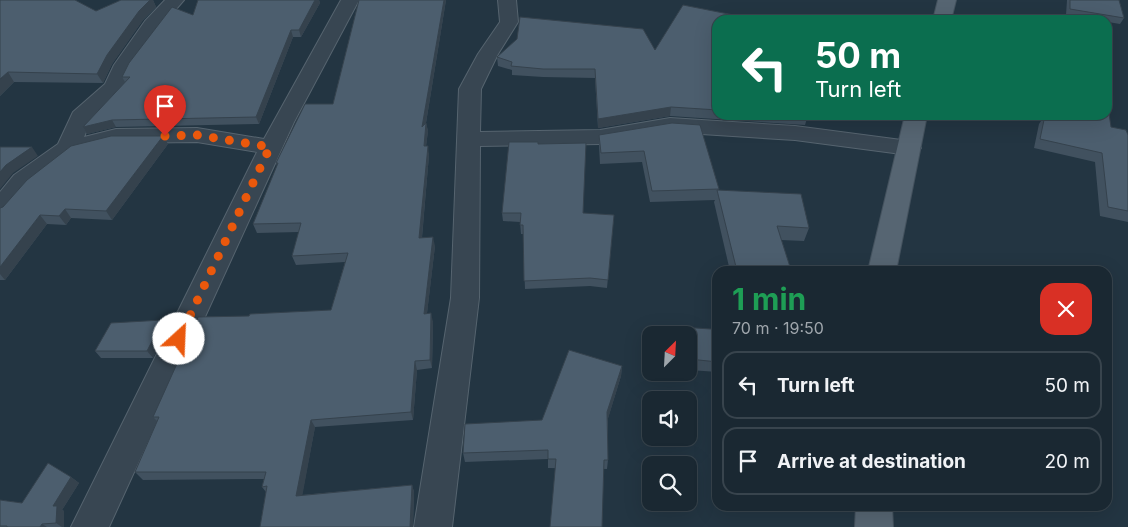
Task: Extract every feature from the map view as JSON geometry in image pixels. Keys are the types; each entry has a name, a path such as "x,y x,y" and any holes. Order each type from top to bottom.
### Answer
{"main road":[{"path":"943,15 947,0"},
{"path":"883,266 915,120"},
{"path":"874,511 874,527"}],"street":[{"path":"68,148 81,117 114,87 121,69 152,25 175,0"},
{"path":"90,527 270,147 350,0"},
{"path":"433,527 465,298 470,89 488,54 509,22 506,0"},
{"path":"470,139 600,136 670,125 795,133 909,148"},
{"path":"0,208 11,179 68,148 116,136 197,135 270,147"}],"building":[{"path":"0,0 75,0 96,11 121,0 150,0 139,11 107,55 97,74 8,72 0,79"},
{"path":"198,0 315,0 299,30 291,30 256,117 112,120 83,127 130,77 122,77 129,63 172,7 193,15"},
{"path":"359,0 444,0 422,127 426,123 424,146 428,146 419,238 433,237 424,314 431,313 430,360 415,361 411,412 311,420 296,496 412,485 410,527 260,527 267,486 262,487 266,472 135,472 159,417 153,417 198,317 249,316 250,314 331,310 348,253 292,256 301,223 253,224 278,163 276,163 305,104 333,104"},
{"path":"1070,0 1119,0 1124,18 1112,15 1070,9"},
{"path":"683,5 734,15 712,15 712,110 671,107 598,119 595,69 543,69 511,66 512,62 497,57 517,39 520,17 643,29 655,50"},
{"path":"1044,120 1110,120 1111,127 1126,130 1128,135 1128,211 1108,207 1102,153 1040,139"},
{"path":"672,123 700,125 719,189 652,191 644,151 601,153 599,135"},
{"path":"111,136 163,136 106,211 65,209 59,216 40,215 0,267 0,208 27,180 71,146"},
{"path":"509,142 538,142 538,144 586,143 583,213 614,215 608,280 590,278 524,281 523,225 520,225 521,213 502,213"},
{"path":"0,147 32,147 6,165 0,172"},
{"path":"717,190 801,194 809,228 777,226 790,266 736,266"},
{"path":"163,320 147,351 95,351 111,323"},
{"path":"698,328 712,329 712,361 698,360"},
{"path":"569,350 622,366 607,412 608,460 604,460 602,527 550,527 556,459 548,459 548,450 463,453 465,424 542,420"},
{"path":"48,463 71,477 53,506 57,506 56,523 42,524 40,527 0,526 0,500 22,503"}],"route":[{"path":"165,136 197,135 270,147 179,339"}]}
